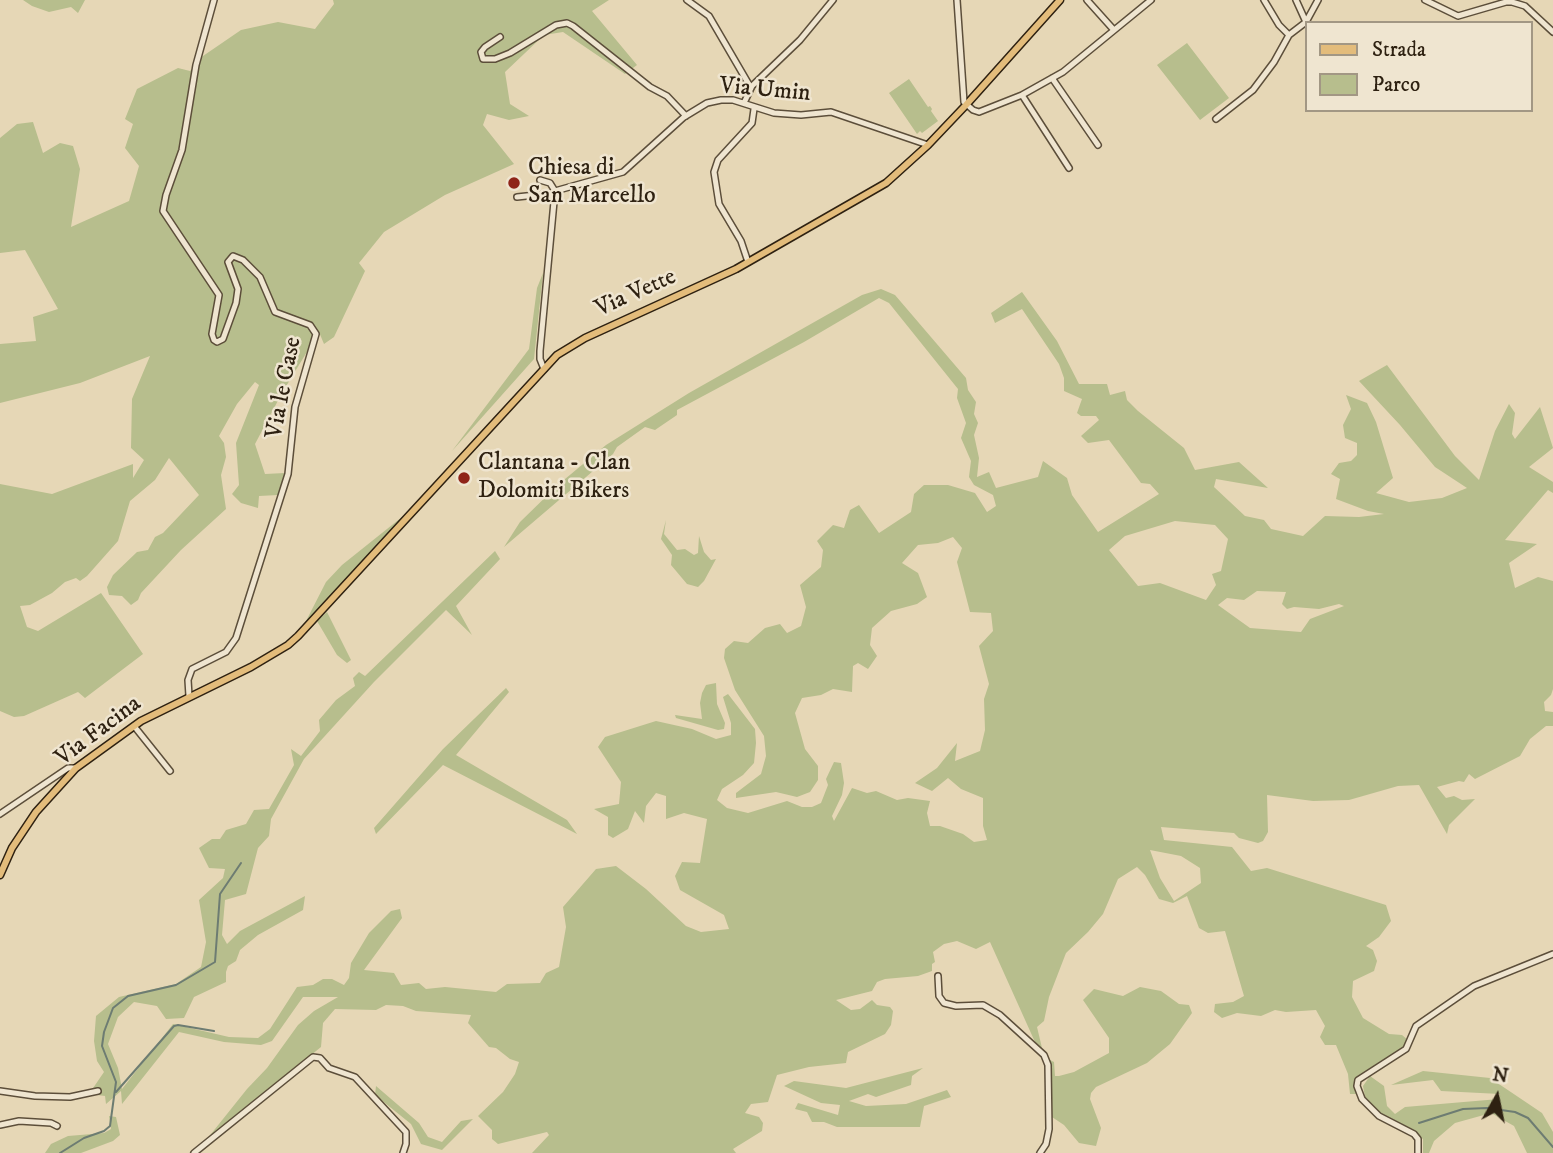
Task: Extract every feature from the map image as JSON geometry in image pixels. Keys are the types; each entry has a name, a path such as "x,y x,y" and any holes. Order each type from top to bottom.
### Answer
{"main road":[{"name":"Via Vette","path":"259,663 298,636 566,348 748,262 886,183 928,145 1059,0"},
{"name":"Via Facina","path":"0,875 12,848 36,812 76,768 134,726 259,663"}],"street":[{"name":"Via le Case","path":"189,696 188,680 192,668 226,652 236,638 288,474 295,407 316,334 310,325 275,312 260,277 243,260 233,256 228,262 238,289 236,303 223,339 217,342 212,338 219,295 163,211 185,137 199,51 214,0"},
{"path":"687,0 709,16 751,88"},
{"path":"744,103 751,88 800,40 833,0"},
{"path":"957,0 963,87 966,104 975,111 982,111 1021,95 1063,72 1151,0"},
{"path":"1087,0 1113,29"},
{"path":"1264,0 1279,25 1289,35"},
{"path":"1296,0 1306,21"},
{"path":"1307,21 1318,0"},
{"path":"1425,0 1458,16 1506,2 1525,6 1553,32"},
{"path":"500,37 481,52 483,60 510,53 556,25 567,23 650,87 667,96 686,116"},
{"path":"1216,119 1253,90 1274,62 1289,35 1304,24"},
{"path":"1052,78 1098,145"},
{"path":"1021,95 1069,168"},
{"name":"Via Umin","path":"517,197 555,192 623,172 686,116 707,103 721,100 744,103 774,114 831,112 928,145"},
{"path":"748,262 741,241 719,204 714,172 718,160 752,123 754,108"},
{"path":"911,140 920,152"},
{"path":"540,180 550,183 555,192 540,351 544,369"},
{"path":"134,726 170,771"},
{"path":"0,814 68,768 76,768"},
{"path":"1418,1153 1418,1139 1414,1134 1379,1116 1362,1099 1358,1092 1358,1080 1406,1049 1416,1026 1474,986 1553,954"},
{"path":"938,976 939,996 944,1003 956,1006 983,1005 1000,1015 1044,1055 1048,1065 1049,1129 1046,1144 1040,1153"},
{"path":"194,1153 313,1057 320,1058 328,1068 355,1077 406,1132 406,1144 402,1153"},
{"path":"0,1091 70,1097 97,1091"},
{"path":"0,1125 19,1121 51,1123 57,1126"}],"green space":[{"path":"23,0 85,0 78,13 71,7 49,12"},
{"path":"333,0 609,0 592,11 637,65 625,74 563,32 544,35 505,72 510,104 529,116 509,120 487,114 483,125 514,164 445,195 384,232 359,263 365,271 334,337 324,344 319,332 255,444 265,474 285,473 278,495 259,496 258,508 241,503 232,494 239,485 236,443 259,385 255,382 237,404 219,436 224,443 226,457 221,475 226,509 181,550 141,593 138,600 131,605 122,596 109,595 107,587 113,575 137,552 148,550 155,537 163,533 199,495 169,458 155,480 130,501 118,541 87,576 80,581 76,578 65,582 30,605 20,606 27,627 38,631 101,593 143,654 85,698 78,692 24,716 14,717 0,711 0,484 52,494 133,464 133,478 144,460 131,448 132,399 150,356 80,383 0,403 0,344 36,341 33,317 58,309 25,250 0,253 0,138 17,124 33,122 43,153 60,143 73,146 80,169 71,227 129,201 139,166 125,148 133,124 125,119 137,89 178,68 190,71 203,56 241,30 278,22 315,29 334,4"},
{"path":"1187,43 1229,98 1200,120 1157,65"},
{"path":"909,79 938,121 917,134 889,93"},
{"path":"543,273 534,359 452,451 529,349 537,288"},
{"path":"881,289 895,295 966,378 968,390 976,402 974,414 978,423 974,435 979,458 977,477 989,472 996,488 1038,477 1043,461 1067,478 1072,495 1098,532 1159,494 1150,484 1141,483 1109,440 1088,443 1081,436 1099,420 1096,416 1081,416 1077,413 1082,399 1064,391 1064,378 1059,364 1022,309 995,323 991,313 1022,292 1057,341 1079,384 1107,384 1110,395 1125,391 1127,400 1138,411 1184,448 1195,470 1239,462 1268,488 1216,479 1214,487 1245,516 1264,520 1271,529 1303,536 1325,516 1359,517 1384,514 1336,499 1340,479 1331,474 1339,463 1351,461 1357,455 1357,443 1345,438 1343,425 1351,409 1346,395 1367,403 1376,422 1393,478 1376,493 1409,502 1442,498 1467,488 1435,467 1359,381 1387,365 1455,456 1479,480 1495,431 1509,404 1515,413 1512,434 1515,439 1540,407 1553,448 1529,467 1553,482 1553,493 1548,490 1505,540 1537,544 1509,563 1515,588 1538,577 1553,581 1553,689 1544,702 1545,711 1553,712 1553,726 1546,726 1530,739 1520,756 1475,779 1469,774 1464,782 1437,787 1446,798 1454,796 1462,800 1475,799 1449,825 1447,834 1419,785 1398,786 1349,800 1313,801 1267,795 1268,832 1263,841 1258,843 1239,838 1234,833 1161,827 1164,840 1232,847 1251,871 1267,868 1386,905 1391,921 1379,937 1366,946 1373,950 1377,961 1374,971 1353,981 1352,997 1363,1018 1389,1034 1402,1035 1408,1040 1404,1048 1356,1079 1356,1094 1350,1094 1348,1074 1336,1045 1325,1045 1320,1037 1325,1026 1316,1010 1275,1010 1261,1016 1237,1013 1222,1018 1214,1012 1215,1004 1233,1002 1244,996 1225,931 1208,933 1199,928 1187,896 1173,903 1159,899 1137,867 1118,879 1103,914 1066,953 1049,997 1044,1021 1037,1027 1042,1048 1035,1042 990,942 976,949 957,941 944,944 933,952 935,962 932,964 932,971 918,976 885,979 877,982 872,991 836,1000 851,1010 860,1009 872,1000 877,1005 890,1007 893,1011 891,1025 885,1034 848,1052 846,1063 809,1067 777,1075 768,1102 751,1104 745,1113 759,1117 763,1123 762,1131 733,1149 736,1153 532,1153 549,1135 547,1132 498,1144 492,1139 492,1130 478,1116 503,1092 515,1074 519,1062 510,1059 496,1048 489,1047 468,1023 471,1015 416,1011 403,1006 386,1005 376,1010 335,1009 323,1023 321,1047 207,1139 267,1068 298,1025 314,1011 338,997 303,997 272,1041 261,1045 224,1042 179,1032 122,1104 121,1091 106,1104 105,1096 89,1094 104,1072 97,1061 94,1041 96,1016 119,997 176,984 201,967 206,942 199,900 223,878 225,869 209,868 199,848 212,839 220,839 226,830 246,824 254,810 269,809 294,765 291,749 301,756 320,731 319,720 336,700 355,686 353,678 359,672 365,676 495,551 500,559 456,606 472,635 446,610 374,682 304,759 271,819 269,836 258,848 246,894 225,900 222,935 227,944 240,931 305,896 303,910 258,935 240,950 236,961 228,966 226,982 194,997 184,1018 166,1019 157,1006 134,1002 118,1017 108,1044 118,1068 122,1089 173,1024 229,1037 258,1038 270,1029 297,987 313,985 323,979 332,979 344,985 349,978 351,963 369,933 391,911 400,909 402,918 364,970 394,973 401,985 419,983 426,989 445,987 496,992 507,984 540,983 546,973 559,967 566,927 563,907 596,869 616,866 686,926 701,932 729,929 724,915 680,890 675,876 682,862 700,863 707,819 684,813 666,819 666,796 656,793 646,806 644,823 635,811 628,829 613,838 608,835 608,817 594,809 619,804 621,782 598,747 605,737 656,721 692,729 716,739 731,735 731,723 723,697 728,694 755,729 756,743 754,763 743,775 722,789 717,800 727,808 748,813 787,801 802,807 812,807 821,803 828,785 826,779 834,762 841,763 844,783 842,795 832,816 834,821 852,788 867,793 876,791 897,800 908,798 930,801 927,813 930,826 940,826 963,834 974,842 987,840 983,826 983,798 961,789 948,778 932,791 915,783 937,768 957,743 955,761 980,751 985,730 984,699 989,684 979,646 993,631 991,613 970,612 957,562 962,548 953,537 938,543 918,545 902,563 918,573 927,597 917,604 891,611 872,628 870,645 877,656 868,669 858,663 853,666 852,692 833,689 821,695 802,698 795,713 805,749 818,766 818,780 810,792 797,797 776,792 736,798 736,793 761,774 766,756 764,736 735,690 724,658 725,649 734,641 748,643 765,628 780,624 787,633 801,626 806,607 800,585 821,567 823,550 817,541 833,525 844,528 850,510 859,505 879,533 911,512 914,494 924,485 948,485 975,493 987,512 996,506 993,495 974,485 969,477 971,461 961,438 966,423 957,398 958,389 889,303 879,298 804,342 677,410 677,415 655,430 645,427 617,447 613,454 504,547 520,522 559,484 606,445 689,393 862,295","holes":["1175,521 1215,525 1228,539 1221,571 1212,574 1216,585 1206,600 1160,583 1138,586 1109,550 1125,536","1257,591 1286,592 1282,604 1287,609 1319,609 1339,604 1344,606 1310,619 1301,632 1250,628 1218,605 1227,598 1244,600","1150,850 1181,856 1200,868 1201,883 1174,901 1160,878"]},
{"path":"407,513 305,623 326,582 342,565"},
{"path":"666,520 664,534 677,550 685,549 694,555 698,553 699,536 704,552 711,560 716,559 698,587 687,584 671,565 672,555 661,539"},
{"path":"327,612 351,660 347,663 337,655 317,621"},
{"path":"716,683 717,704 725,723 724,729 718,730 676,718 675,715 702,719 702,693 706,685"},
{"path":"506,688 509,692 456,755 567,820 577,834 443,765 376,834 374,828 443,749"},
{"path":"1140,987 1161,991 1179,1004 1189,1005 1192,1013 1170,1044 1147,1063 1096,1087 1090,1099 1101,1128 1096,1146 1079,1143 1064,1125 1049,1115 1050,1060 1054,1062 1055,1076 1059,1076 1074,1072 1109,1053 1109,1038 1083,1000 1094,989 1123,996"},
{"path":"923,1068 912,1076 911,1085 876,1097 868,1094 849,1101 866,1106 906,1104 947,1090 951,1097 924,1106 920,1127 837,1127 824,1122 812,1122 807,1112 795,1109 798,1103 838,1115 840,1105 821,1103 784,1086 794,1081 846,1088"},
{"path":"1423,1071 1490,1078 1542,1113 1553,1132 1553,1153 1527,1153 1514,1126 1491,1113 1455,1123 1434,1141 1429,1153 1423,1153 1423,1139 1381,1115 1365,1097 1363,1086 1370,1076 1384,1086 1387,1106 1395,1114 1405,1107 1499,1099 1500,1094 1441,1091 1433,1080 1391,1085"},
{"path":"376,1086 419,1123 428,1137 442,1142 461,1121 473,1119 442,1150 421,1144 411,1124 375,1095"},
{"path":"109,1116 116,1117 120,1135 113,1141 81,1153 45,1153 51,1144 68,1136 104,1133 111,1129"}],"waterway":[{"path":"60,1153 110,1126 116,1082 102,1046 113,1008 128,996 176,985 215,962 220,894 241,863"},
{"path":"116,1092 174,1026 214,1031"},
{"path":"1419,1123 1463,1109 1487,1108 1515,1112 1528,1118 1553,1147"}],"place":[{"name":"Chiesa di San Marcello","path":"514,183"},
{"name":"Clantana - Clan Dolomiti Bikers","path":"464,478"}]}
